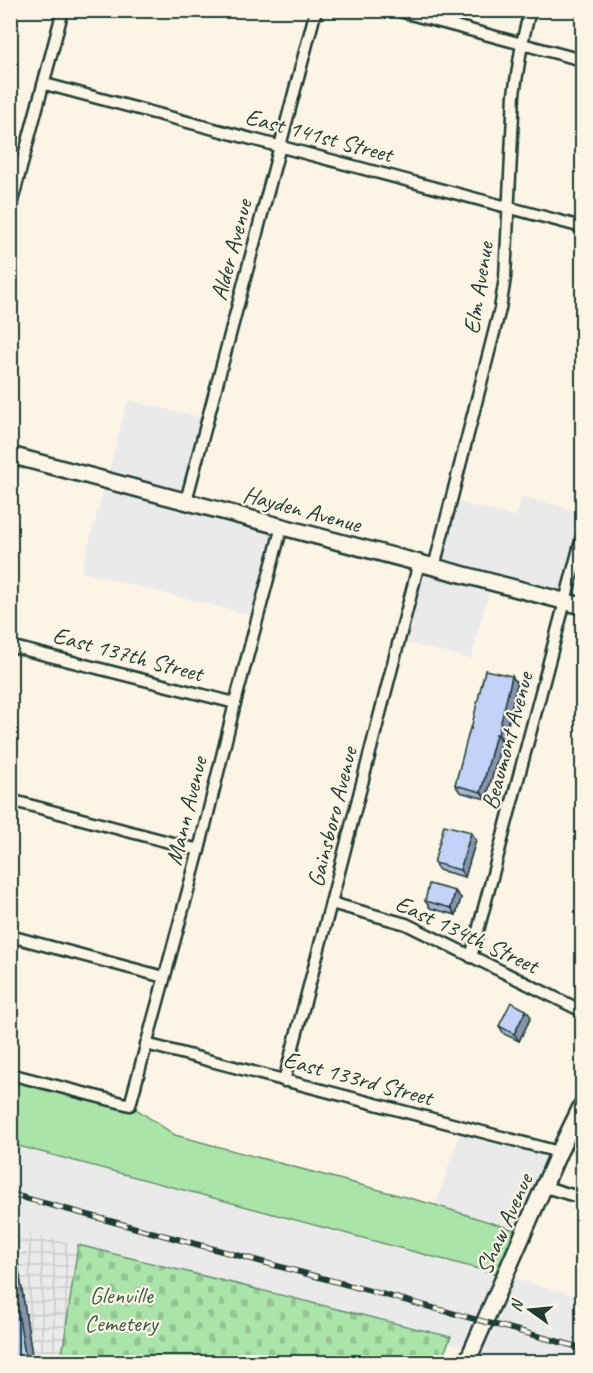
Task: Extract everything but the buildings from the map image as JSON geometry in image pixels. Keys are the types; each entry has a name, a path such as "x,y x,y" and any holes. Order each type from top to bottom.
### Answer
{"street":[{"path":"10,209 63,10"},
{"name":"Alder Avenue","path":"186,501 316,10"},
{"path":"395,10 582,60"},
{"name":"Elm Avenue","path":"427,565 500,309 505,278 514,93 530,10"},
{"name":"East 141st Street","path":"45,84 582,227"},
{"name":"Hayden Avenue","path":"10,455 582,606"},
{"name":"Mann Avenue","path":"10,1074 130,1105 199,850 282,526"},
{"name":"Beaumont Avenue","path":"471,957 582,537"},
{"name":"Gainsboro Avenue","path":"284,1081 427,565"},
{"name":"East 137th Street","path":"10,646 235,704"},
{"path":"10,800 199,850"},
{"name":"East 134th Street","path":"332,903 406,924 582,1011"},
{"path":"10,936 164,977"},
{"name":"East 133rd Street","path":"146,1044 560,1152"},
{"name":"Shaw Avenue","path":"467,1362 582,1105"},
{"path":"545,1187 582,1198"}],"shaded area":[{"path":"128,400 208,419 187,501 282,526 258,617 81,572"},
{"path":"522,496 582,512 582,606 491,582 471,659 399,641 419,563 434,567 451,500 516,517"},
{"path":"462,1127 559,1152 524,1233 435,1205"},
{"path":"10,1144 496,1275 463,1347 11,1230"},
{"path":"10,1228 78,1245 61,1362 11,1362"},
{"path":"512,1278 582,1297 582,1362 476,1362"}],"green space":[{"path":"10,1074 130,1105 175,1135 435,1205 524,1233 505,1276 11,1144"},
{"name":"Glenville Cemetery","path":"78,1245 451,1337 440,1362 61,1362"}],"railway":[{"path":"10,1194 582,1348"}]}
